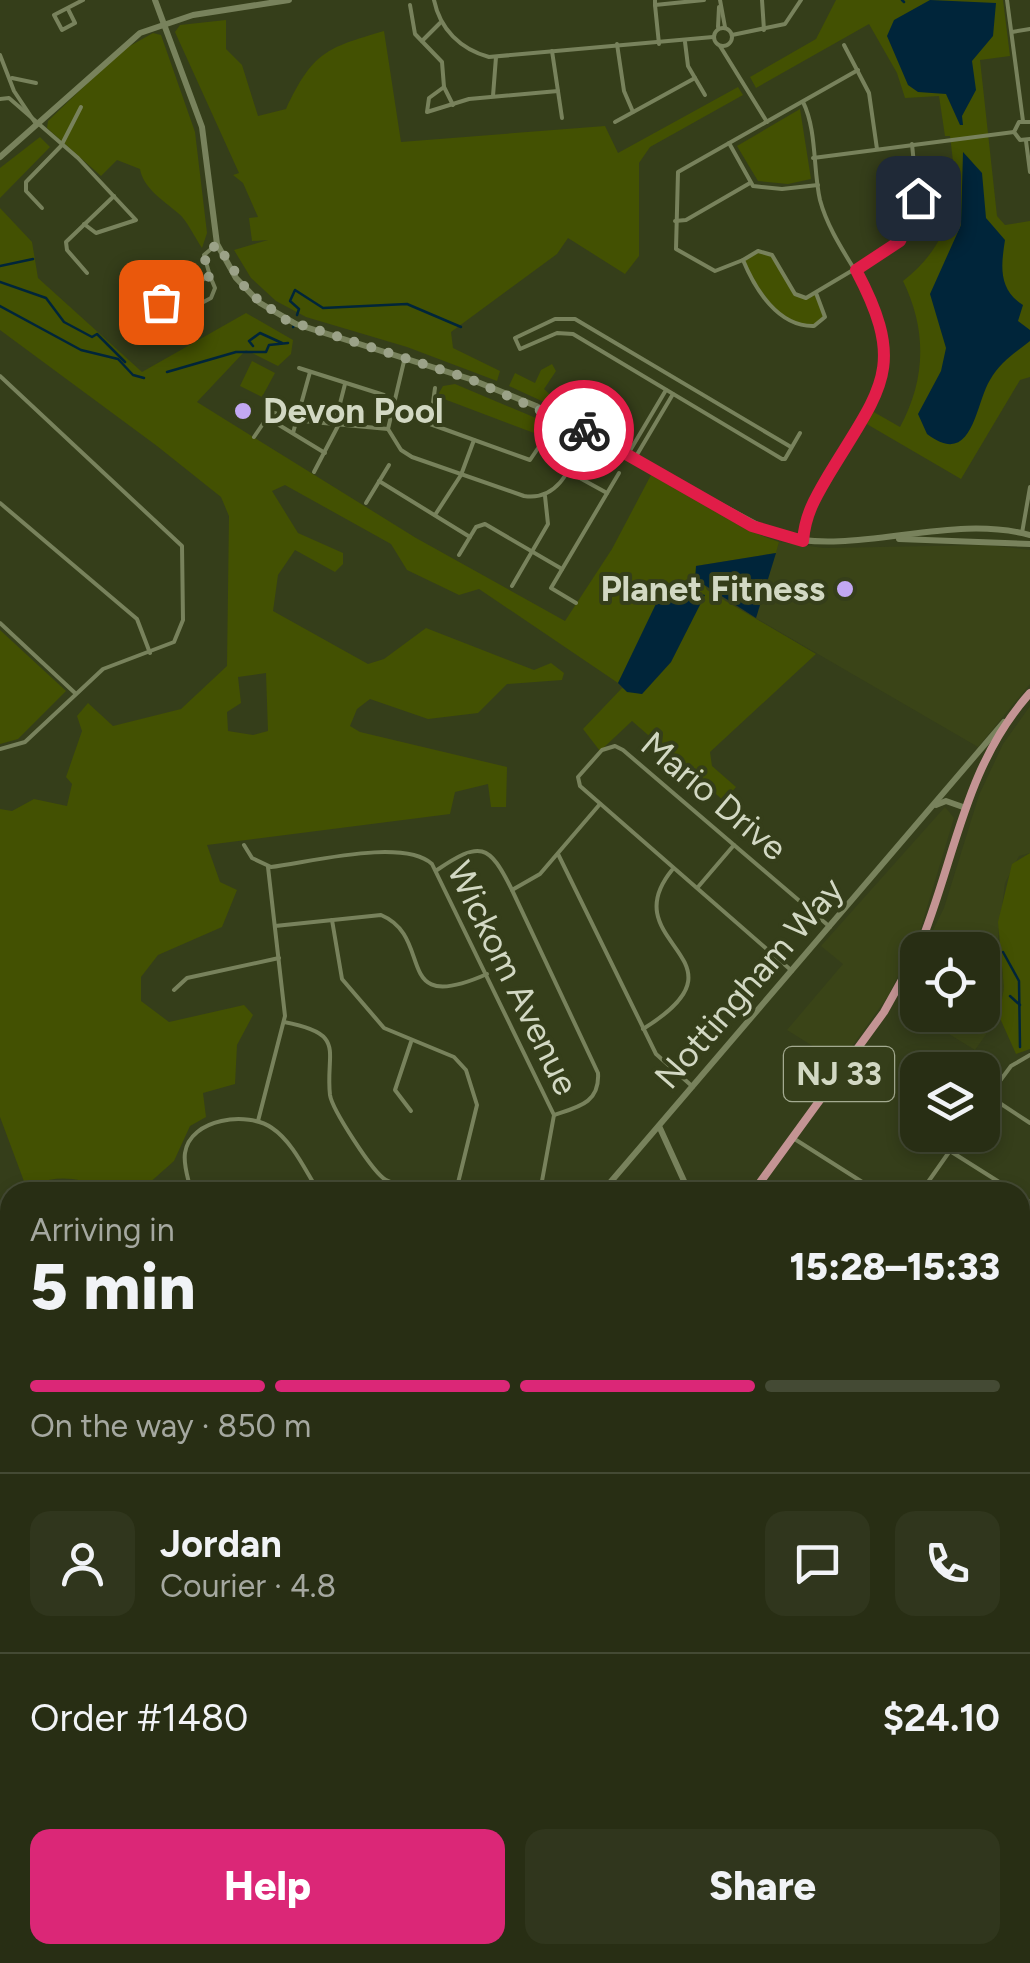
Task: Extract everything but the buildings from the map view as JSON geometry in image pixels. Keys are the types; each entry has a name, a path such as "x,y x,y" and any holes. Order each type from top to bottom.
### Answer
{"main road":[{"name":"NJ 33","path":"924,932 963,807 1015,710 1030,694"},
{"name":"NJ 33","path":"760,1182 886,1010 900,984"}],"street":[{"path":"68,9 76,24 62,30 54,14 83,0"},
{"path":"155,0 202,127 217,244 242,286 275,314 492,387 587,432 752,526 803,541 1027,539"},
{"path":"0,156 122,45 163,24 289,0"},
{"path":"434,0 439,25 471,50 496,58 713,37 722,28 720,1"},
{"path":"659,44 655,3 704,0"},
{"path":"762,0 764,30"},
{"path":"724,45 732,35 790,21 801,0"},
{"path":"813,158 1014,132 1027,121 1007,0"},
{"path":"410,4 414,30 442,62 444,86 453,105"},
{"path":"422,41 439,25"},
{"path":"722,28 732,35"},
{"path":"1012,32 1030,30"},
{"path":"713,37 724,45 767,122"},
{"path":"685,42 695,78 705,96"},
{"path":"617,44 624,91 634,112"},
{"path":"844,45 869,93 877,149"},
{"path":"552,51 562,118"},
{"path":"0,55 14,91 36,124"},
{"path":"493,96 496,58"},
{"path":"0,77 8,69"},
{"path":"858,70 678,172 675,221 679,252 715,272 758,252 769,253 796,294 803,298 816,292 900,241 913,218 918,198 912,144"},
{"path":"12,78 36,83"},
{"path":"615,122 695,78"},
{"path":"444,86 429,98 427,112 493,96 508,99 558,92"},
{"path":"0,99 9,98 136,217 134,224 96,233 84,224"},
{"path":"802,102 823,210 882,325 884,370 875,398 809,509 803,541"},
{"path":"42,208 25,185 48,154 61,146 80,108"},
{"path":"1014,132 1028,140 1030,172"},
{"path":"729,143 750,182"},
{"path":"675,221 686,220 750,182 782,190 818,185"},
{"path":"87,273 66,246 114,196"},
{"path":"210,276 161,302 126,297 122,308 139,328 149,331 212,298 215,288 204,256 217,244"},
{"path":"742,260 767,303 802,325 814,326 825,318 816,292"},
{"path":"791,447 574,318 555,318 515,338 520,349 557,333 573,334 782,459 791,447 800,432"},
{"path":"388,429 405,358"},
{"path":"299,368 384,395"},
{"path":"292,433 310,372"},
{"path":"0,376 182,546 181,628 174,642 103,669 26,742 0,749"},
{"path":"314,472 337,424 345,384"},
{"path":"435,388 428,422 530,460 547,435"},
{"path":"631,456 666,390"},
{"path":"631,456 673,394"},
{"path":"254,437 271,412 296,420 388,429 406,454 524,496 545,495 568,472 587,432"},
{"path":"279,425 326,452"},
{"path":"435,516 460,475 474,440"},
{"path":"366,503 388,465"},
{"path":"568,472 607,493"},
{"path":"576,603 551,588 619,473"},
{"path":"379,481 470,537"},
{"path":"1027,539 1030,487"},
{"path":"512,586 549,518 545,495"},
{"path":"0,503 137,619 150,653"},
{"path":"459,555 478,525 485,524 562,569"},
{"path":"898,538 1027,539"},
{"path":"0,623 75,693"},
{"name":"Nottingham Way","path":"611,1182 1015,710"},
{"name":"Mario Drive","path":"600,804 580,786 578,778 610,746 623,750 830,927"},
{"path":"934,806 946,801 963,807"},
{"path":"512,890 534,879 600,804 792,972"},
{"path":"244,845 252,858 268,867 284,1022 258,1121"},
{"path":"697,888 734,845"},
{"name":"Wickom Avenue","path":"268,867 404,851 426,859 437,870 554,1115 542,1182"},
{"path":"437,870 467,851 485,851 498,862 512,890 598,1073 598,1087 588,1102 554,1115"},
{"path":"558,854 662,1062 693,1087"},
{"path":"643,1029 677,1006 687,988 684,958 664,935 656,914 658,892 674,868"},
{"path":"275,926 375,914 387,916 399,929 423,977 438,988 457,988 487,974"},
{"path":"332,920 342,978 384,1028 459,1060 476,1092 476,1110 458,1182"},
{"path":"174,990 187,978 279,958"},
{"path":"284,1022 313,1029 329,1046 334,1060 333,1104 380,1176 394,1182"},
{"path":"411,1042 395,1085 399,1100 411,1111"},
{"path":"1000,1081 1011,1066 1030,1054"},
{"path":"1000,1103 1030,1123"},
{"path":"188,1182 184,1155 192,1136 230,1120 258,1121 282,1137 312,1182"},
{"path":"659,1126 684,1182"},
{"path":"793,1138 862,1182"},
{"path":"928,1182 949,1152"},
{"path":"952,1152 998,1182"}],"shaded area":[{"path":"836,0 1003,0 1010,56 980,60 997,216 1005,225 1030,221 1030,377 1020,380 961,479 865,423 872,411 900,427 915,391 919,336 903,281 939,240 948,215 950,188 956,186 950,136 945,136 939,96 905,98 897,73 869,24 756,88 750,77 816,39"},
{"path":"226,20 226,49 242,65 258,116 286,109 305,75 323,55 384,31 401,142 605,126 618,153 738,87 743,95 650,147 639,163 639,256 625,274 568,238 557,254 451,332 453,348 500,371 497,381 407,347 306,317 276,301 251,278 234,250 268,240 252,241 249,218 258,217 243,183 233,175 239,173 175,32 180,25"},
{"path":"153,33 161,35 195,132 207,233 202,248 181,216 150,188 140,169 117,160 101,176 47,128 48,121 121,51"},
{"path":"800,109 811,179 788,184 758,181 737,146"},
{"path":"40,137 50,147 0,198 0,168"},
{"path":"0,208 32,242 38,278 142,372 246,313 293,340 291,354 278,366 246,350 197,402 416,538 565,621 612,549 651,475 747,530 779,542 776,553 696,566 707,590 816,654 710,752 712,766 736,787 724,801 632,721 600,751 583,729 622,688 642,694 671,662 704,595 642,636 618,683 479,589 459,595 407,570 391,544 285,485 272,491 298,533 343,553 343,564 335,572 295,550 278,575 273,611 368,664 384,659 426,628 534,670 551,663 564,673 562,680 507,684 478,713 428,719 370,699 357,709 350,726 360,732 507,767 506,807 491,807 488,784 455,792 450,814 207,845 220,882 237,890 222,927 158,955 141,977 141,1001 169,1022 244,1005 253,1015 237,1045 235,1084 203,1093 206,1117 190,1126 174,1161 150,1182 63,1178 24,1182 0,1117 0,809 12,811 34,799 67,806 72,784 66,777 82,731 77,716 88,703 113,726 181,709 227,666 229,516 221,497 0,330","holes":["266,673 268,731 253,735 228,731 227,712 241,703 238,677"]},
{"path":"758,251 772,255 796,294 806,298 816,293 825,317 814,326 801,324 780,312 744,264 745,257"},
{"path":"252,361 275,373 262,397 240,386"},
{"path":"552,364 556,371 544,389 555,399 580,393 605,401 613,426 623,433 618,436 509,386 515,373 535,383 541,370"},
{"path":"455,384 543,421 545,427 534,433 444,399 439,393 443,386"},
{"path":"779,542 824,548 987,545 1030,550 1030,684 978,747 756,618"},
{"path":"0,630 66,691 18,739 0,744"},
{"path":"1030,706 1030,853 1019,856 1005,883 999,932 932,932 944,908 979,795 1003,744"},
{"path":"945,807 954,818 920,932 900,932 900,972 888,996 840,1063 787,1030 843,964 821,946"},
{"path":"1030,853 1030,1049 1016,1054 1000,1018 1004,988 998,922 1012,864"},
{"path":"1000,955 1004,988 1000,1010"},
{"path":"946,1032 988,1032 975,1050"}],"water":[{"path":"930,0 996,3 993,36 972,61 976,90 962,116 963,125 946,94 918,92 908,85 887,36 894,20"},
{"path":"963,152 982,173 986,218 1005,240 1003,276 1009,292 1023,305 1018,321 1030,330 1030,341 994,374 970,429 954,444 942,443 927,434 918,414 941,371 946,348 930,294 961,225"},
{"path":"776,553 756,618 695,579 696,566"},
{"path":"665,585 705,595 671,662 642,694 627,692 618,683"}],"waterway":[{"path":"0,266 33,259"},
{"path":"0,282 46,298 64,322 92,337 97,334 125,362"},
{"path":"297,315 299,309 290,301 295,290 323,308 407,304 461,327"},
{"path":"0,306 81,350 118,359 133,375 144,378"},
{"path":"253,346 249,341 260,333 282,343"},
{"path":"167,372 236,352 266,352 269,345 288,343"},
{"path":"1003,952 1019,981 1020,1047"},
{"path":"1010,996 1020,1005"}],"way so far":[{"path":"161,302 210,276 204,256 217,244 228,267 248,292 286,320 492,387 584,430"}],"place":[{"name":"Devon Pool","path":"243,411"},
{"name":"Planet Fitness","path":"845,589"}],"route":[{"path":"584,430 752,526 803,541 809,509 875,398 884,370 886,345 882,325 856,270 900,241 908,230 918,198"}]}
